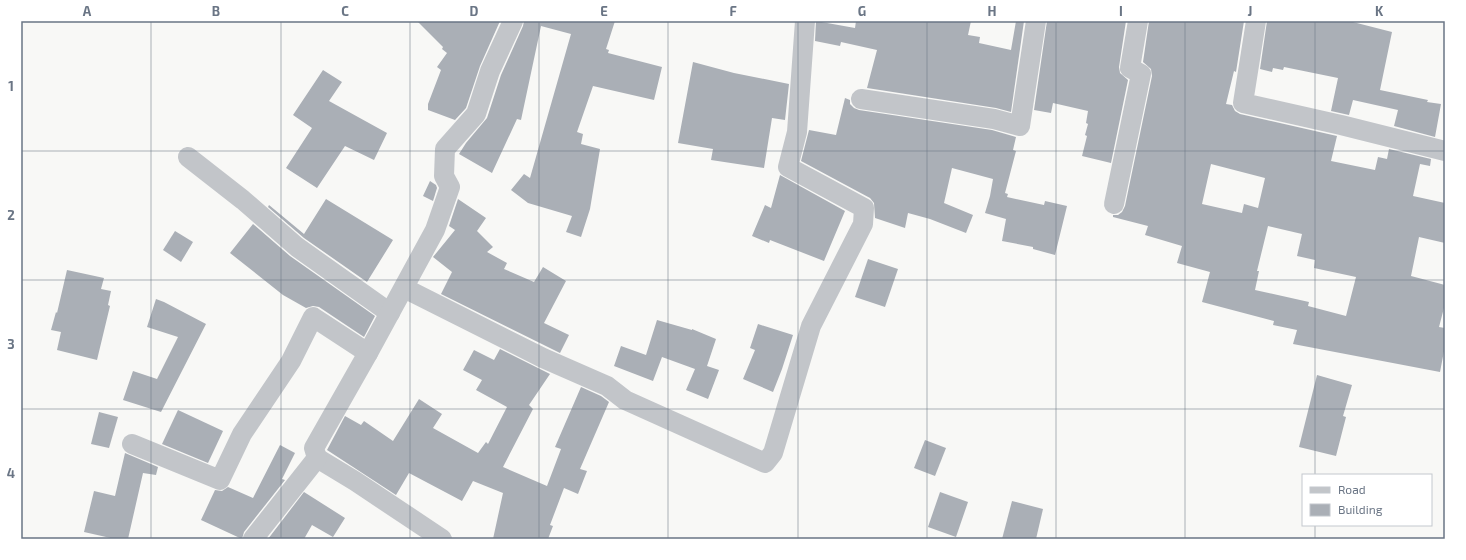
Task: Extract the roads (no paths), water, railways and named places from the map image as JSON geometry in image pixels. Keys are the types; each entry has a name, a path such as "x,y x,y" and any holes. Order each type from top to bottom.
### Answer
{"street":[{"path":"442,539 355,481 316,458 314,448 435,230 450,187 444,176 445,149 476,114 490,71 513,21"},
{"path":"404,288 543,358 606,386 625,400 765,463 773,453 811,326 863,224 864,208 788,167 797,132 805,21"},
{"path":"861,99 994,119 1020,126 1036,21"},
{"path":"1114,204 1141,74 1130,68 1138,21"},
{"path":"1256,21 1243,103 1341,125 1445,151"},
{"path":"188,156 243,200 297,247 390,313"},
{"path":"132,444 220,480 242,434 291,361 313,317 368,353"},
{"path":"253,539 316,458"}]}
